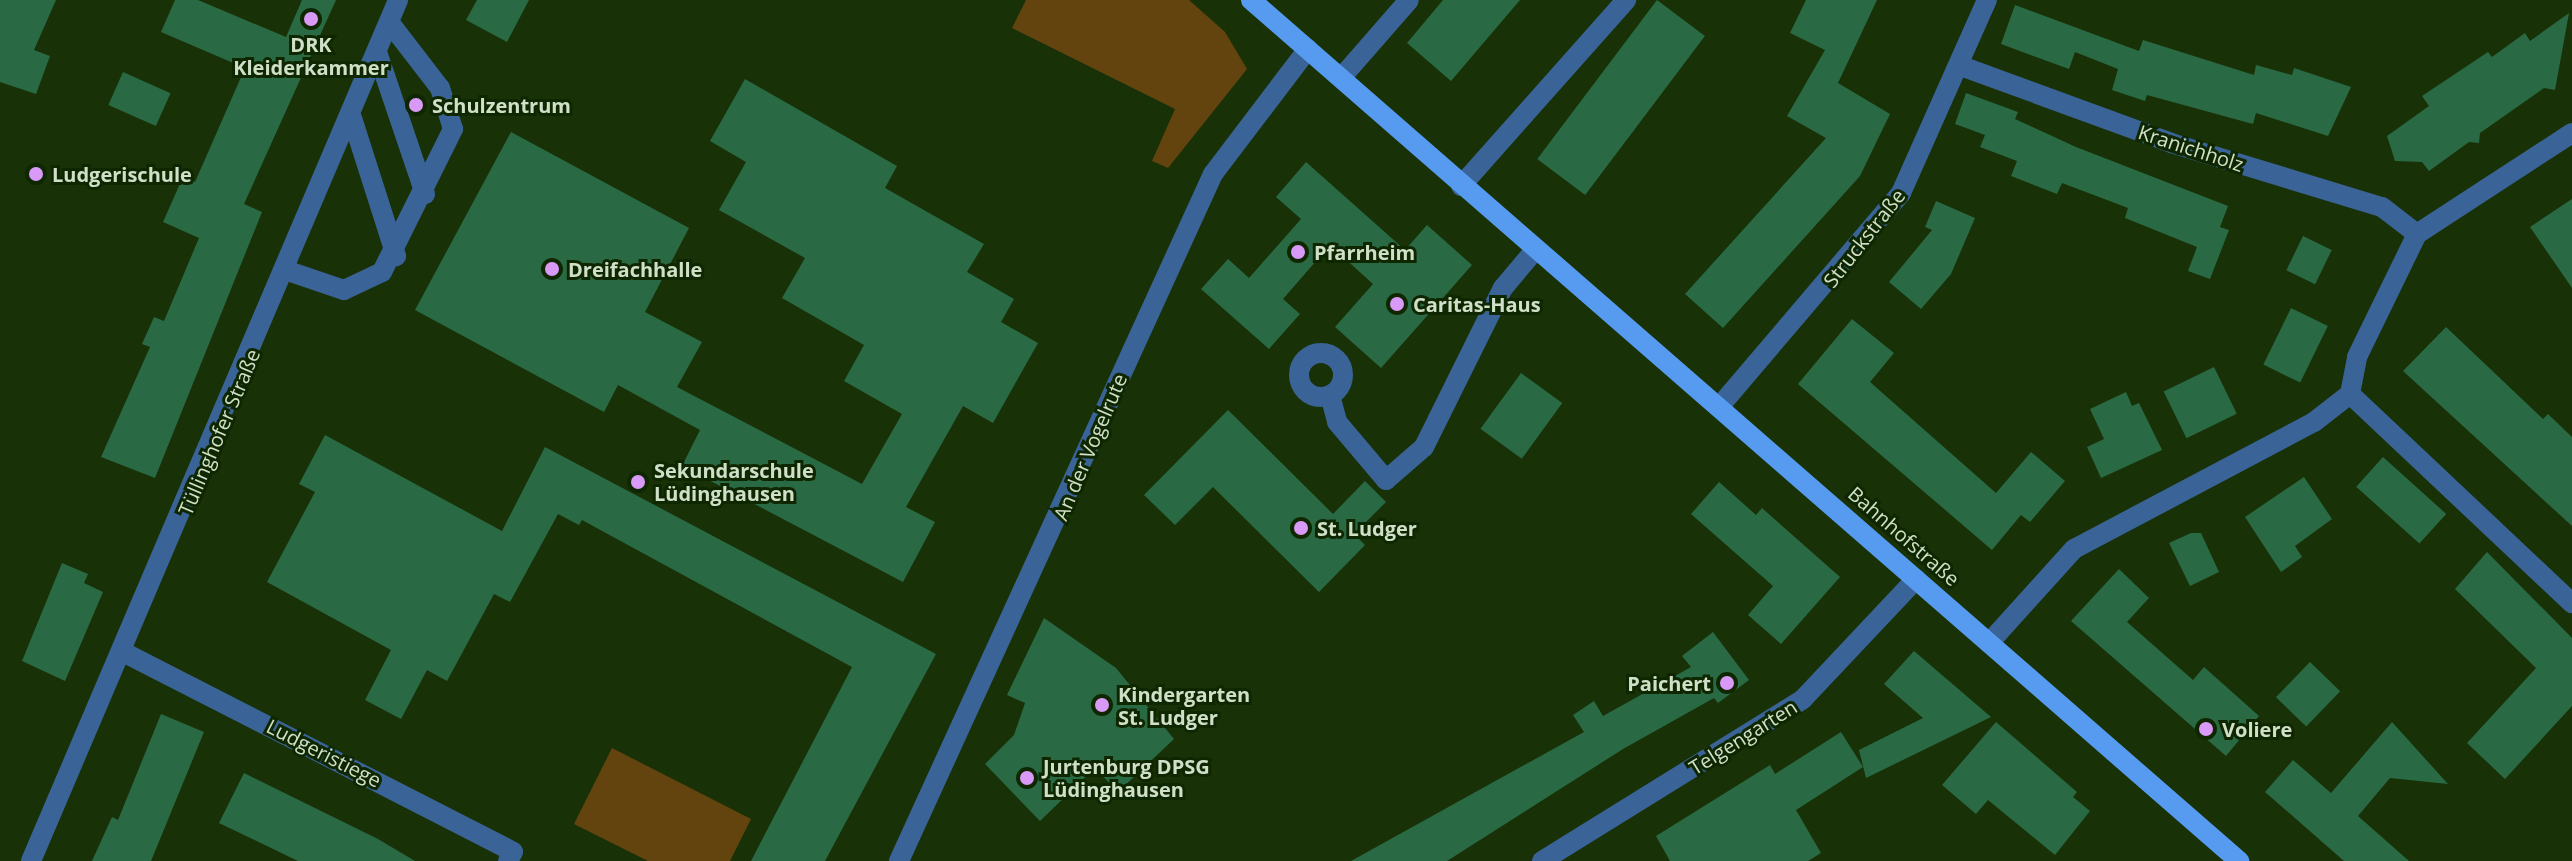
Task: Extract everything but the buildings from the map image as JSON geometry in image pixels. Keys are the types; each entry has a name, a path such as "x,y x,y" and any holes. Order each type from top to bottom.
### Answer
{"main road":[{"name":"Bahnhofstraße","path":"1251,0 1534,251 1719,407 2239,861"}],"street":[{"name":"Tüllinghofer Straße","path":"31,861 288,271 398,0"},
{"path":"1341,78 1409,0"},
{"path":"1461,186 1626,0"},
{"name":"Struckstraße","path":"1719,407 1901,193 1961,66 1987,0"},
{"path":"288,271 344,290 365,284 396,256 453,129 450,109 390,23"},
{"name":"An der Vogelrute","path":"899,861 1213,174 1308,49"},
{"path":"377,52 425,194"},
{"name":"Kranichholz","path":"1961,66 2171,143 2382,207 2417,234"},
{"path":"352,118 396,256"},
{"path":"1989,643 2074,549 2314,422 2350,394 2357,357 2417,234 2572,133"},
{"path":"1330,395 1337,422 1386,480 1424,447 1503,288 1534,251"},
{"path":"2350,394 2382,416 2572,603"},
{"name":"Telgengarten","path":"1542,861 1803,699 1916,579"},
{"name":"Ludgeristiege","path":"123,652 513,852 508,861"}],"shaded area":[{"path":"1026,0 1189,0 1225,32 1247,69 1168,168 1152,161 1175,109 1012,28"},
{"path":"612,748 751,819 730,861 648,861 574,824"}],"place":[{"name":"DRK Kleiderkammer","path":"311,19"},
{"name":"Schulzentrum","path":"416,105"},
{"name":"Ludgerischule","path":"36,174"},
{"name":"Pfarrheim","path":"1298,252"},
{"name":"Dreifachhalle","path":"552,269"},
{"name":"Caritas-Haus","path":"1397,304"},
{"name":"Sekundarschule Lüdinghausen","path":"638,482"},
{"name":"St. Ludger","path":"1301,528"},
{"name":"Paichert","path":"1727,683"},
{"name":"Kindergarten St. Ludger","path":"1102,705"},
{"name":"Voliere","path":"2206,729"},
{"name":"Jurtenburg DPSG Lüdinghausen","path":"1027,778"}]}
